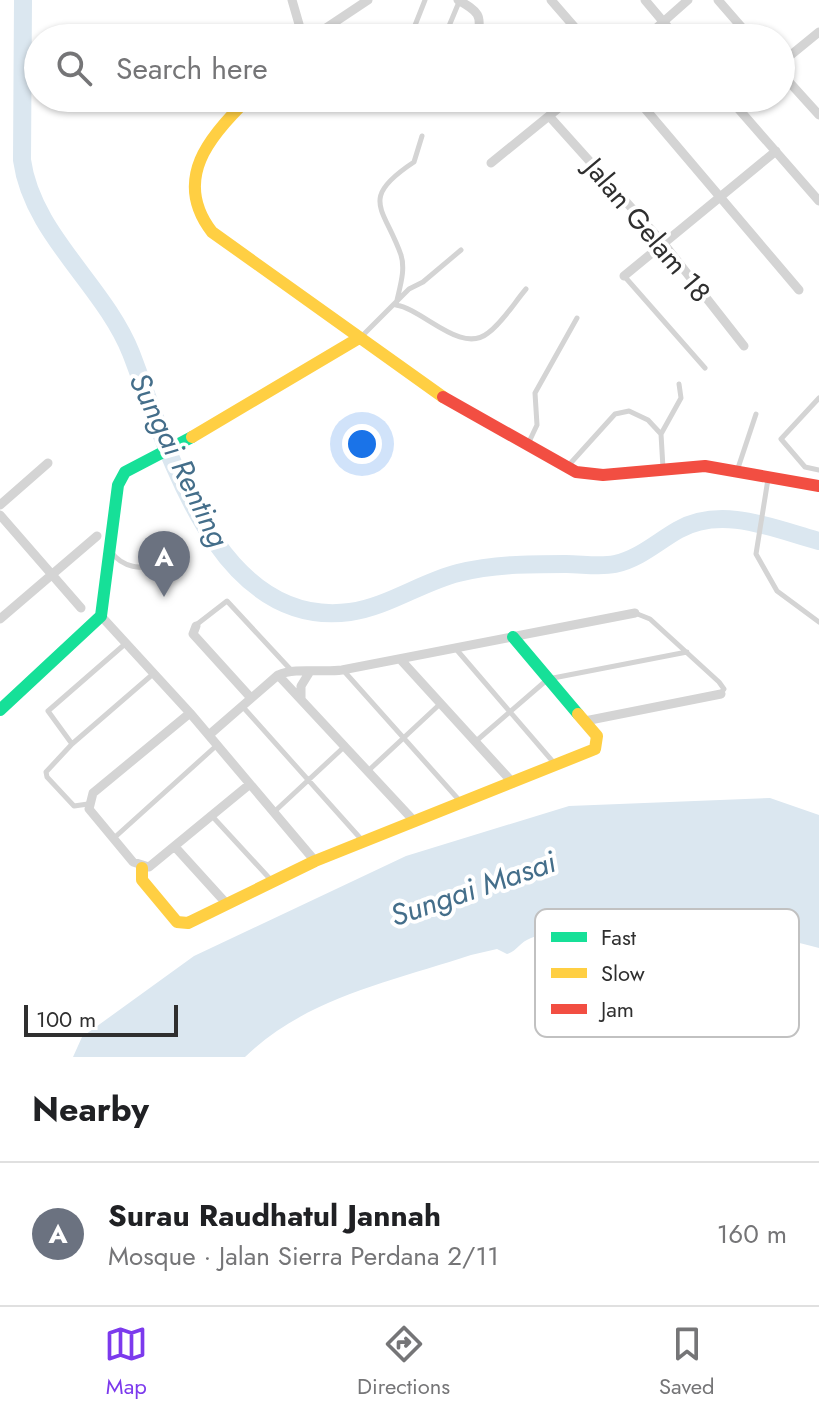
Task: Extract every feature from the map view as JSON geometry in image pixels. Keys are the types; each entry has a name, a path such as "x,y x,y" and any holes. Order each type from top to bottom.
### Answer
{"street":[{"path":"292,0 299,24"},
{"path":"332,24 368,0"},
{"path":"459,0 479,12 480,24"},
{"path":"551,0 572,24"},
{"path":"645,0 664,22"},
{"path":"662,24 688,0"},
{"path":"718,0 739,24"},
{"path":"795,52 819,32"},
{"path":"795,88 819,115"},
{"path":"234,112 222,123 197,168 193,188 196,209 212,232 449,402 576,472 603,475 705,466 819,486"},
{"path":"491,163 554,112"},
{"path":"648,112 799,290"},
{"path":"741,112 819,201"},
{"name":"Jalan Gelam 18","path":"549,116 664,244 744,346"},
{"path":"624,276 776,151"},
{"path":"0,710 101,616 118,485 125,472 187,440 359,338"},
{"path":"0,505 48,463"},
{"path":"0,515 81,608"},
{"path":"0,619 97,536"},
{"path":"209,735 278,675 291,670 309,673 342,670 635,613"},
{"path":"101,616 190,713 315,861"},
{"path":"196,626 193,634 251,698"},
{"path":"190,713 93,793 88,804 114,839 142,868 142,880 181,925 315,861 595,749 597,736 513,637"},
{"path":"400,659 513,783"},
{"path":"301,700 301,686 309,673"},
{"path":"278,675 415,822"},
{"path":"585,721 721,694"},
{"path":"142,868 149,867 176,848 250,784"},
{"path":"176,848 225,902"}],"lane":[{"path":"416,24 425,0"},
{"path":"450,24 459,0"},
{"path":"396,305 403,268 401,255 382,219 382,191 393,175 414,162 422,136"},
{"path":"359,338 409,289 423,282 461,250"},
{"path":"624,276 705,368"},
{"path":"396,305 416,310 456,336 475,339 488,334 526,289"},
{"path":"528,445 537,425 535,393 577,318"},
{"path":"663,468 661,434 681,398 679,384"},
{"path":"819,398 783,435 781,442 805,467 819,470"},
{"path":"568,467 621,411 648,420 661,434"},
{"path":"736,472 756,414"},
{"path":"768,479 756,554 777,591 819,622"},
{"path":"111,552 119,563 137,568 160,567"},
{"path":"196,626 227,601 291,670"},
{"path":"635,613 650,619 687,652 722,685 721,694"},
{"path":"72,744 48,711 126,643"},
{"path":"455,649 557,766"},
{"path":"475,742 548,679 687,652"},
{"path":"342,670 462,803"},
{"path":"88,804 74,806 47,777 46,772 72,744 154,673"},
{"path":"368,771 440,704"},
{"path":"242,706 364,842"},
{"path":"114,839 217,745"},
{"path":"274,812 345,747"},
{"path":"212,816 272,881"}],"water":[{"name":"Sungai Masai","path":"770,798 819,815 819,948 799,943 799,909 535,909 535,937 513,951 507,954 497,949 471,955 351,994 295,1020 245,1057 73,1057 82,1037 194,956 406,856 569,806"}],"waterway":[{"name":"Sungai Renting","path":"23,0 22,160 28,187 54,236 119,328 181,482 204,525 232,563 265,593 304,610 350,612 471,570 525,564 597,565 624,562 678,530 712,519 748,522 819,541"}],"traffic: fast":[{"path":"0,710 101,616 118,485 125,472 192,437"},
{"path":"513,637 578,714"}],"traffic: slow":[{"path":"235,112 209,143 196,177 195,194 200,213 212,232 443,397"},
{"path":"192,437 359,338"},
{"path":"142,868 142,880 177,922 188,923 315,861 595,749 597,736 578,714"}],"traffic: jam":[{"path":"443,397 576,472 603,475 705,466 819,486"}],"place":[{"name":"Surau Raudhatul Jannah","path":"164,597"}]}
